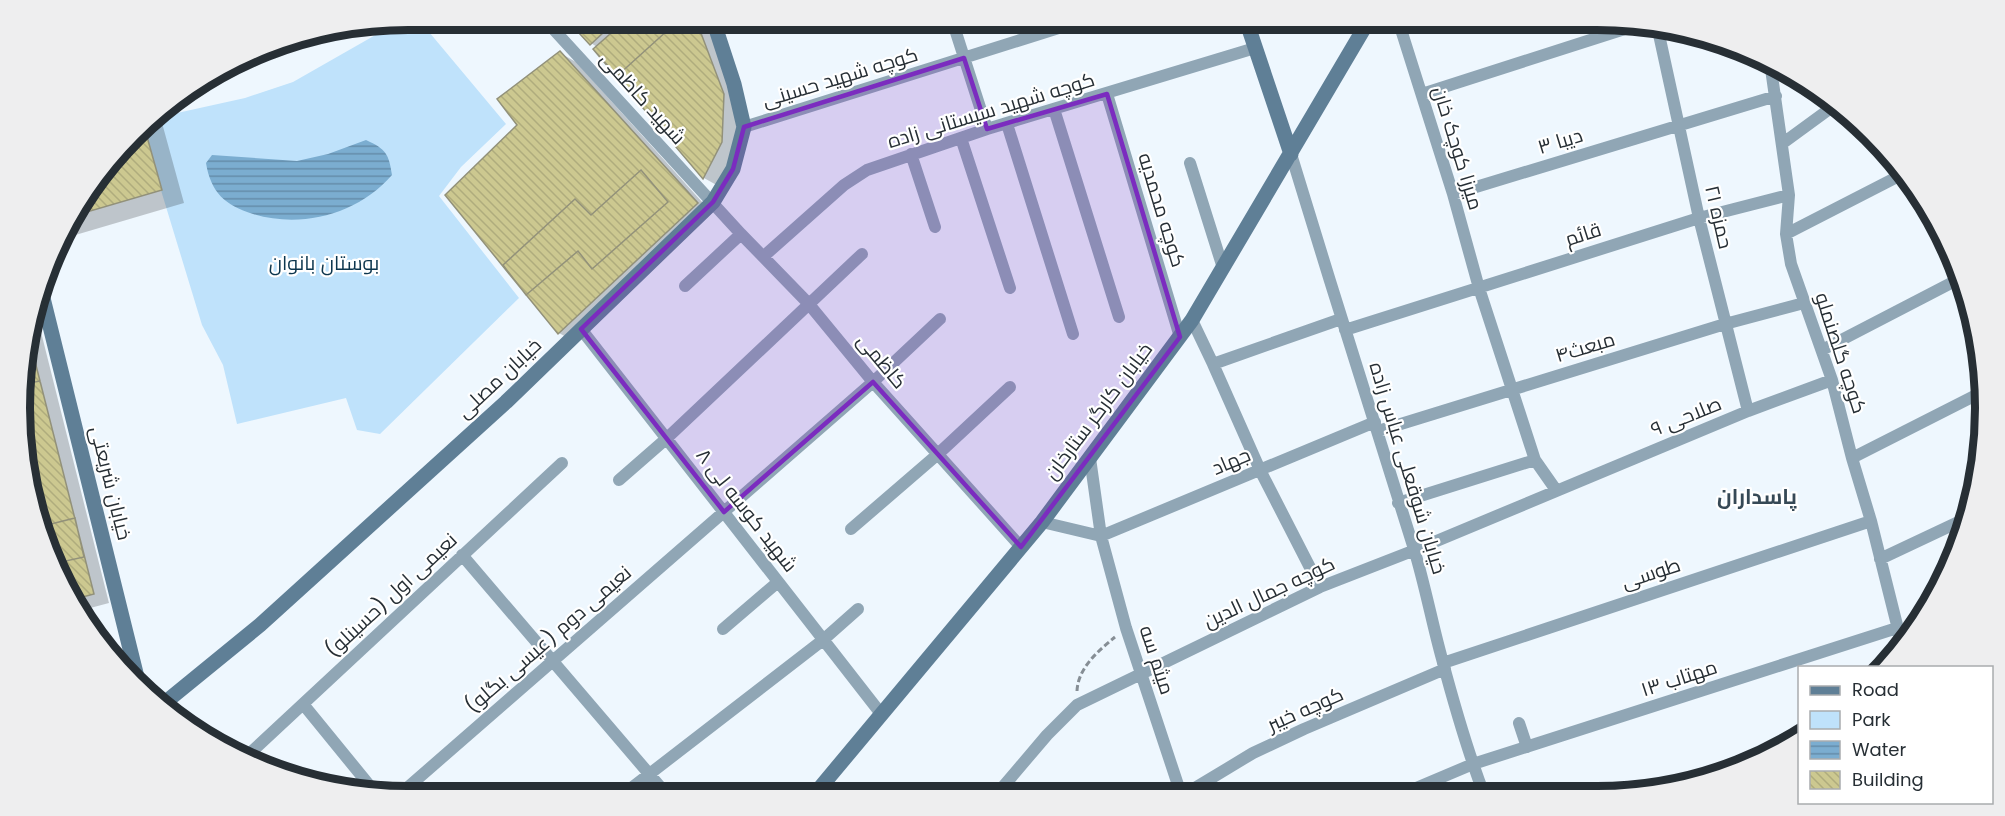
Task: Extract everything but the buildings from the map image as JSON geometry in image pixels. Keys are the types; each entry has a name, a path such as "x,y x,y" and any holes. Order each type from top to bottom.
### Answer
{"street":[{"name":"شهید کاظمی","path":"554,30 713,202"},
{"name":"خیابان مصلی","path":"168,700 260,625 506,402 713,202 733,169 744,127 734,84 717,30"},
{"path":"955,30 987,129"},
{"name":"کوچه شهید حسینی","path":"744,127 1052,30"},
{"path":"1249,30 1291,154"},
{"name":"خیابان کارگر ستارخان","path":"822,786 1042,522 1180,337 1363,30"},
{"name":"میرزا کوچک خان","path":"1401,30 1453,194 1479,288 1535,460 1556,490"},
{"path":"1422,94 1619,31"},
{"name":"حمزه ۲۱","path":"1659,35 1699,218 1748,411"},
{"name":"کوچه شهید سیستانی زاده","path":"764,256 844,185 867,170 987,129 1255,48"},
{"name":"کوچه گلصنملو","path":"1772,73 1789,195 1786,234 1791,264 1832,380 1871,521 1899,635"},
{"name":"کوچه محمدیه","path":"1107,94 1180,337"},
{"name":"دیبا ۳","path":"1453,194 1776,96"},
{"path":"1054,109 1119,317"},
{"path":"1783,143 1829,110"},
{"path":"1007,124 1073,334"},
{"path":"961,138 1010,288"},
{"path":"911,154 935,227"},
{"name":"خیابان شوقعلی عباس زاده","path":"1291,154 1377,427 1398,503 1415,550 1444,666 1481,786"},
{"path":"1190,163 1223,268"},
{"path":"1786,234 1896,177"},
{"name":"قائم","path":"1213,364 1343,324 1479,288 1699,218 1789,195"},
{"name":"کاظمی","path":"713,202 808,303 873,382 1021,547"},
{"path":"685,286 741,234"},
{"path":"619,480 666,439 862,254"},
{"path":"1822,350 1953,282"},
{"name":"مبعث۴","path":"1377,427 1512,390 1725,324 1804,303"},
{"name":"خیابان شریعتی","path":"45,304 135,669"},
{"name":"نعیمی دوم (عیسی بگلو)","path":"409,786 873,382 940,319"},
{"path":"1192,320 1260,470 1320,587"},
{"name":"شهید کوسه لی ۸","path":"581,329 882,715"},
{"name":"صلاحی ۹","path":"1415,550 1748,411 1832,380"},
{"path":"851,529 938,454 1010,387"},
{"path":"1852,458 1975,396"},
{"name":"جهاد","path":"1101,536 1260,470 1377,427"},
{"name":"میثم سه","path":"1090,458 1101,536 1126,628 1177,786"},
{"path":"1398,503 1535,460"},
{"name":"نعیمی اول (حسینلو)","path":"251,752 562,463"},
{"name":"طوسی","path":"1444,666 1871,521"},
{"path":"1042,522 1101,536"},
{"path":"1880,560 1957,523"},
{"name":"کوچه جمال الدین","path":"1004,786 1047,735 1077,705 1320,587 1415,550"},
{"path":"462,555 660,786"},
{"path":"723,629 778,582"},
{"path":"634,786 823,640 858,609"},
{"name":"مهتاب ۱۳","path":"1421,786 1473,764 1897,628"},
{"name":"کوچه خیبر","path":"1198,786 1253,753 1444,666"},
{"path":"303,704 368,784"},
{"path":"1519,723 1527,747"}],"path":[{"path":"1077,705 1077,688 1081,673 1094,656 1126,628"}],"highlighted area":[{"path":"964,58 987,129 1107,94 1180,337 1021,547 873,382 724,512 581,329 713,202 733,169 744,127"}],"green space":[{"name":"بوستان بانوان","path":"427,30 506,124 461,167 439,196 519,298 380,434 357,430 346,398 237,424 223,365 202,325 145,137 170,115 245,98 293,82 382,31"}],"water":[{"path":"366,140 378,146 385,153 392,175 363,200 328,215 310,219 272,218 253,214 227,202 216,190 206,163 212,155 297,161 328,154"}],"district":[{"name":"پاسداران","path":"1757,497"}]}
